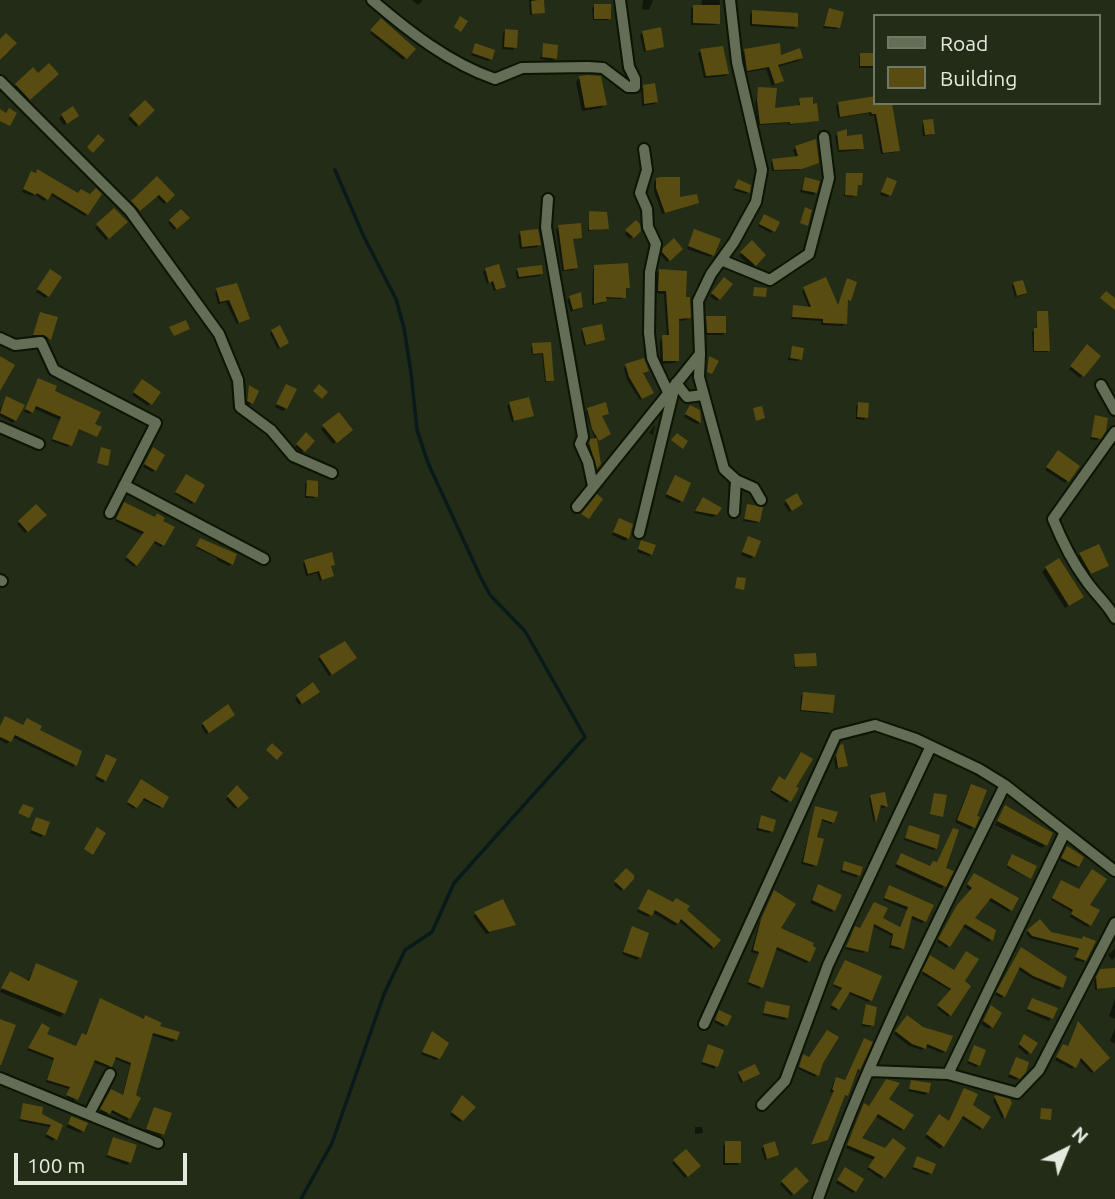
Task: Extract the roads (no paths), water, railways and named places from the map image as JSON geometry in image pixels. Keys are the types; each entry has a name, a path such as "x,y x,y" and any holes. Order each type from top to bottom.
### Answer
{"street":[{"path":"372,0 451,58 474,72 495,79 522,68 588,67 603,68 628,87 635,87 635,79 629,67 621,0"},
{"path":"730,0 737,62 762,170 756,202 734,242 711,274 698,301 699,377 724,469 736,480 754,488 761,500"},
{"path":"0,81 130,211 219,334 238,380 240,407 271,430 293,456 332,473"},
{"path":"721,260 770,280 809,254 829,178 824,137"},
{"path":"644,149 647,170 640,194 656,244 650,272 649,334 652,358 672,387 687,397 703,395"},
{"path":"548,199 546,227 583,437 580,444 588,462 593,485"},
{"path":"0,338 15,345 41,342 54,370 156,423 110,513"},
{"path":"577,507 700,354"},
{"path":"1101,386 1115,410"},
{"path":"639,533 672,387"},
{"path":"0,427 39,444"},
{"path":"1115,432 1053,519 1067,551 1086,582 1109,606 1115,618"},
{"path":"734,512 736,480"},
{"path":"124,485 264,559"},
{"path":"704,1024 836,735 875,725 931,746 979,769 1005,785 1115,871"},
{"path":"762,1105 785,1082 828,965 931,746"},
{"path":"818,1199 841,1134 917,962 1005,785"},
{"path":"948,1074 1065,832"},
{"path":"870,1071 948,1074 1017,1093 1039,1070 1115,923"},
{"path":"89,1114 110,1074"},
{"path":"0,1078 158,1143"}],"waterway":[{"path":"301,1199 332,1143 384,994 405,950 432,932 454,883 585,737 525,631 490,595 428,463 417,430 404,328 396,299 364,237 335,170"}]}
